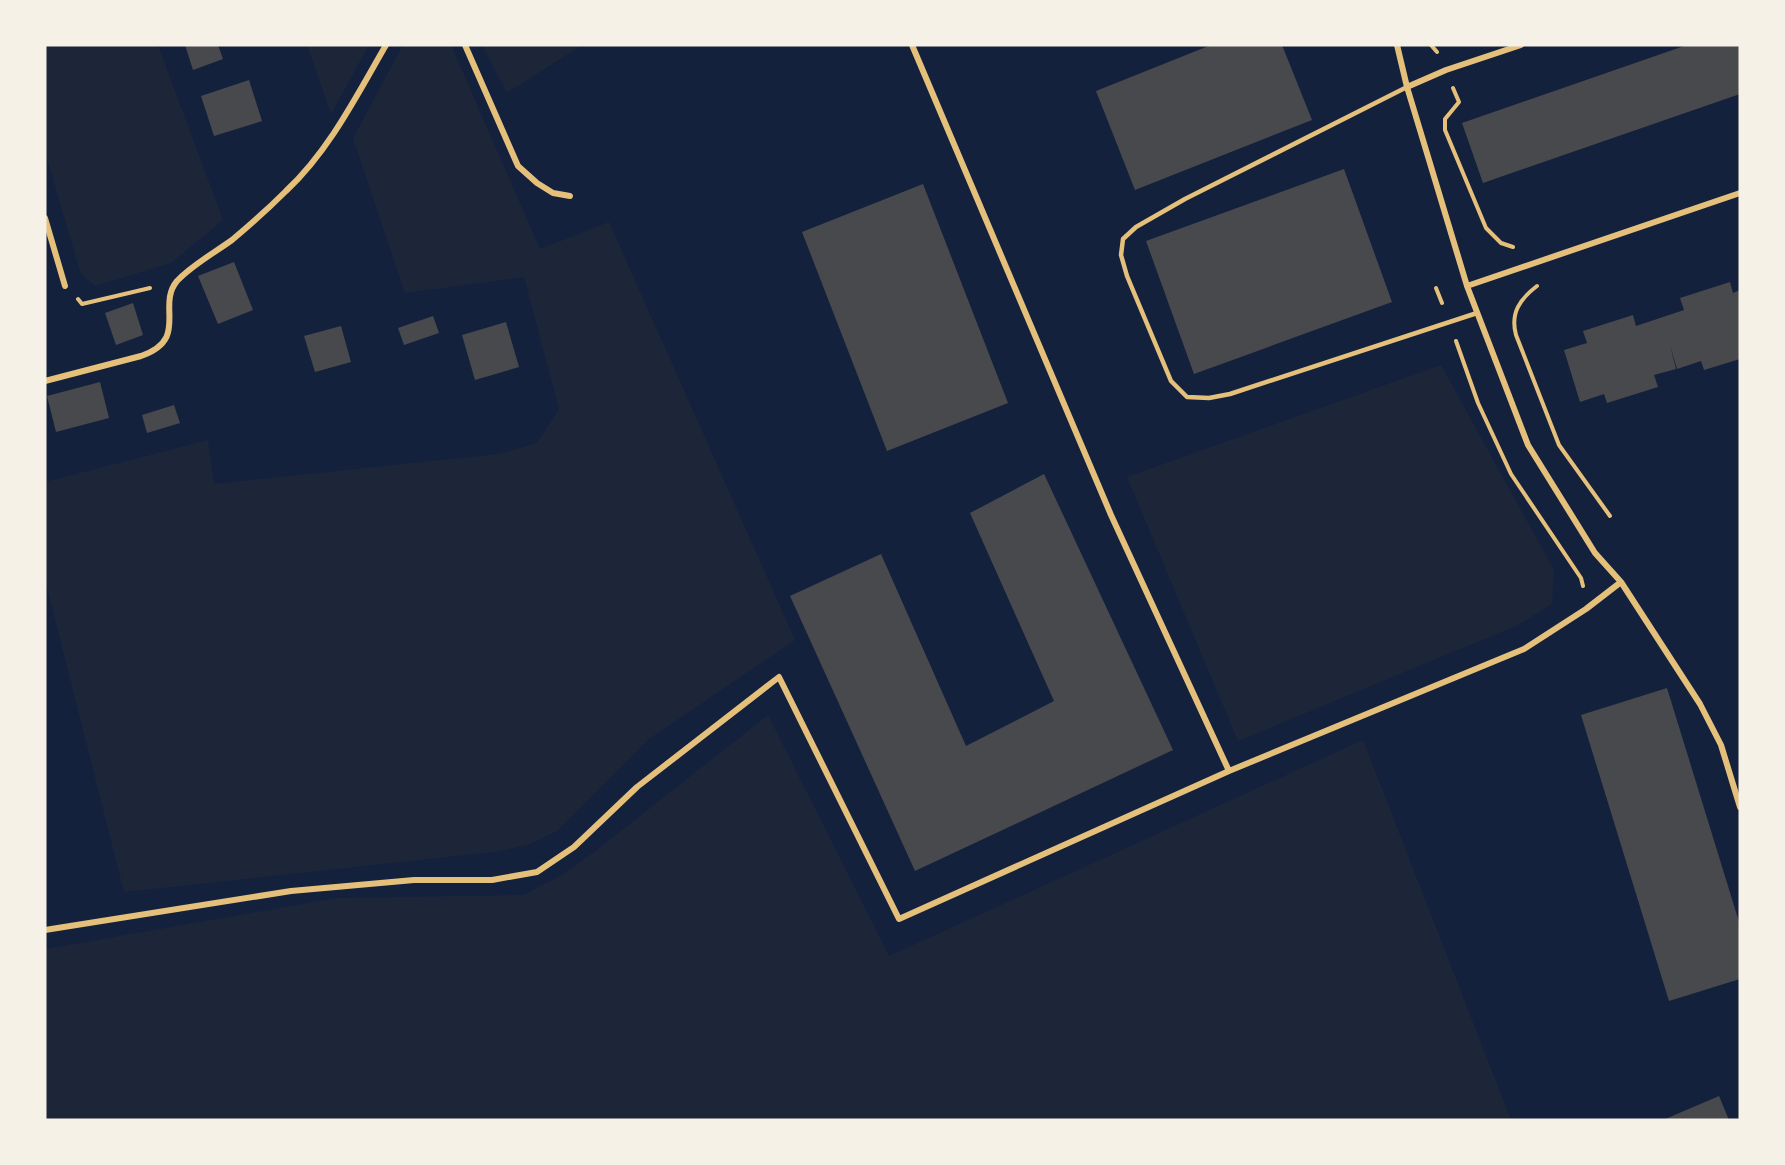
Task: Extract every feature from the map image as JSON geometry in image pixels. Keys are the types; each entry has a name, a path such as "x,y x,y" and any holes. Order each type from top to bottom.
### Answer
{"street":[{"path":"45,381 151,353 161,344 171,324 169,304 171,292 177,281 232,239 303,174 349,110 386,45"},
{"path":"465,45 518,166 537,183 553,193 570,196"},
{"path":"912,45 1111,515 1229,771"},
{"path":"1397,45 1407,87 1467,286 1528,444 1595,553 1621,582 1700,704 1721,746 1740,807"},
{"path":"1407,87 1446,70 1521,45"},
{"path":"1467,286 1740,193"},
{"path":"45,218 65,286"},
{"path":"45,930 291,891 414,880 492,880 537,872 574,847 637,787 779,677 899,919 1229,771 1524,649 1586,609 1621,582"}],"lane":[{"path":"1407,87 1185,199 1136,227 1124,239 1121,255 1127,276 1171,381 1187,397 1209,398 1230,394 1477,313"}],"path":[{"path":"1431,45 1442,59 1459,102 1445,118 1445,130 1486,228 1501,243 1512,247 1527,247 1541,283 1523,296 1513,326 1516,335 1559,445 1610,516"},
{"path":"65,286 82,304 177,281"}],"shaded area":[{"path":"45,45 158,45 223,220 171,263 95,286 81,274 45,152"},
{"path":"307,45 369,45 331,114"},
{"path":"403,45 451,45 540,249 609,222 795,640 649,739 557,831 528,845 493,852 124,892 45,580 45,482 208,440 214,484 499,454 537,443 559,409 524,277 405,293 353,138"},
{"path":"482,45 582,45 507,93"},
{"path":"1441,365 1554,570 1552,604 1518,625 1238,741 1127,477"},
{"path":"768,715 889,956 1363,740 1511,1120 45,1120 45,949 337,898 523,895 560,876 593,853"}],"building":[{"path":"185,45 218,45 223,59 193,70"},
{"path":"1211,45 1282,45 1312,120 1135,190 1096,91"},
{"path":"1687,45 1740,45 1740,94 1483,183 1462,123"},
{"path":"249,80 262,121 214,136 201,96"},
{"path":"1344,169 1392,302 1194,374 1146,241"},
{"path":"923,184 1008,403 887,451 802,232"},
{"path":"234,262 253,310 218,324 198,276"},
{"path":"1730,282 1733,293 1740,290 1740,359 1704,370 1701,361 1677,369 1670,345 1676,369 1654,375 1658,387 1607,403 1604,394 1580,402 1564,350 1587,343 1583,331 1633,315 1636,326 1684,310 1680,298"},
{"path":"133,303 143,335 116,345 105,313"},
{"path":"433,316 439,333 404,345 398,328"},
{"path":"506,322 519,367 475,380 462,335"},
{"path":"341,326 351,362 315,372 304,336"},
{"path":"100,382 109,418 56,432 47,396"},
{"path":"174,405 180,423 147,433 142,415"},
{"path":"1044,474 1173,750 915,871 790,596 881,554 966,746 1054,701 970,513"},
{"path":"1667,688 1740,925 1740,979 1669,1001 1581,715"},
{"path":"1719,1096 1729,1120 1663,1120"}]}
